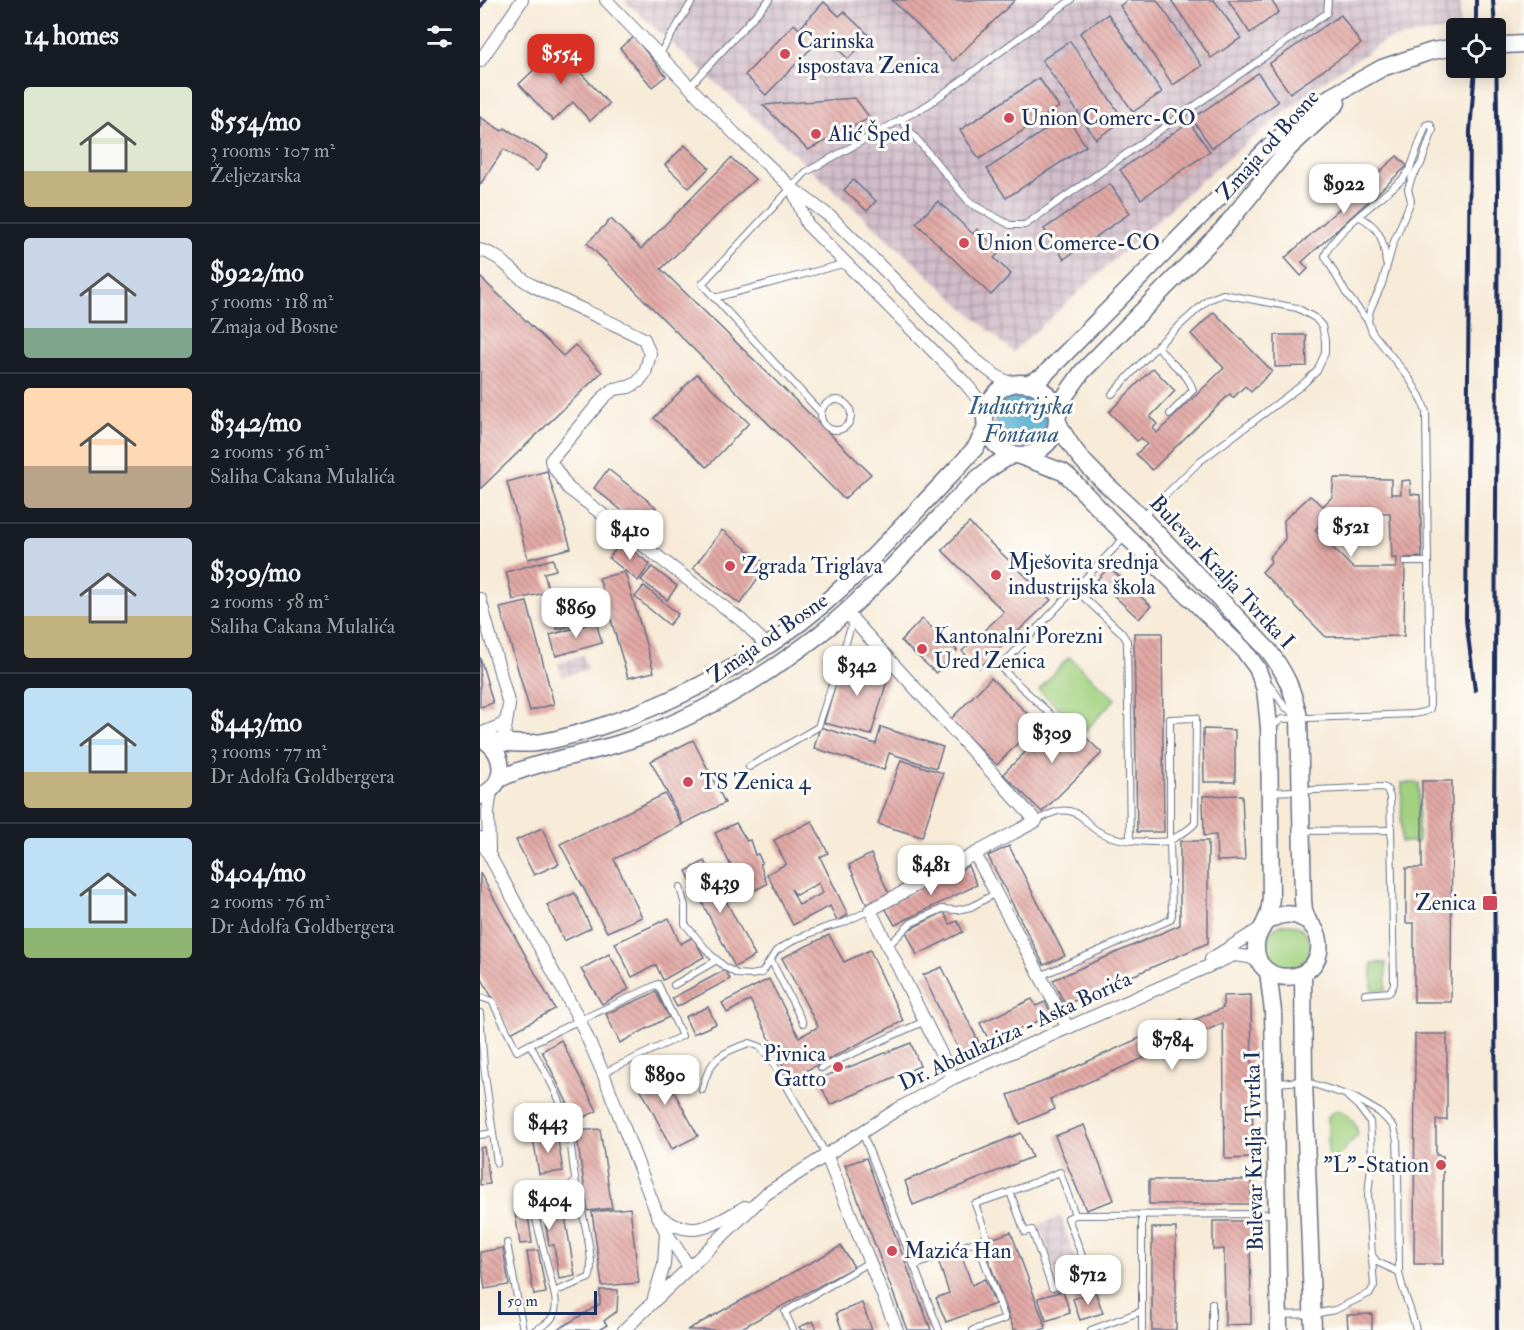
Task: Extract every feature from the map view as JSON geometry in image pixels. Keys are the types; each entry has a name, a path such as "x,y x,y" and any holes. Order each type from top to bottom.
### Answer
{"main road":[{"path":"1506,45 1524,44"},
{"path":"1359,82 1382,68 1407,58 1446,48"},
{"name":"Zmaja od Bosne","path":"482,738 514,744 538,743 579,733 663,703 704,683 767,645 805,618 846,583 976,447 985,423 987,407 1001,389 1042,377 1290,128 1332,96 1359,82"},
{"name":"Zmaja od Bosne","path":"490,788 527,768 631,740 674,722 749,683 850,616 975,481 1000,461 1015,455 1040,450 1049,442 1055,432 1065,396 1082,372 1223,229 1289,148 1359,82"},
{"path":"1019,384 1035,386 1051,399 1057,419"},
{"name":"Bulevar Kralja Tvrtka I","path":"1057,419 1065,438 1077,456 1142,518 1269,651 1286,675 1293,690 1299,717 1304,910 1318,936 1318,953 1315,962 1302,974"},
{"path":"985,423 989,437 996,445 1015,455"},
{"name":"Bulevar Kralja Tvrtka I","path":"1015,455 1063,472 1243,649 1257,668 1265,689 1269,728 1271,898 1255,947 1264,967 1273,1012 1280,1323"},
{"path":"482,738 498,754 501,762 490,788"},
{"path":"1263,925 1274,917 1291,914 1308,921"},
{"path":"1264,967 1284,977 1302,974 1313,1322"}],"street":[{"path":"480,61 522,0"},
{"path":"606,0 658,56 793,189 831,218 973,358 995,375 1019,384"},
{"path":"1506,45 1524,52"},
{"path":"793,189 807,224 966,384 978,399 985,423"},
{"path":"480,250 491,253 505,262 526,282 644,339 650,354 645,373 638,382 629,387 614,389 604,398 551,460 552,464 568,488 741,620 767,645"},
{"path":"480,599 510,705 504,736 514,744"},
{"path":"850,616 1036,821 870,910 953,1078"},
{"path":"482,738 506,720"},
{"path":"489,854 490,788"},
{"path":"480,838 579,1019 603,1073 657,1214 689,1267"},
{"path":"975,854 1068,1028"},
{"name":"Dr. Abdulaziza - Aska Borića","path":"1193,972 1225,949 1251,936 1263,925"},
{"name":"Dr. Abdulaziza - Aska Borića","path":"652,1303 766,1194 898,1109 953,1078 1234,955 1249,957 1264,967"},
{"path":"826,1154 897,1330"},
{"path":"657,1214 669,1224 686,1230 696,1230 726,1218 766,1194"},
{"path":"624,1330 652,1303 662,1276 666,1232"}],"lane":[{"path":"658,56 693,0"},
{"path":"689,87 769,0"},
{"path":"821,414 825,404 838,400 847,405 851,414 848,423 840,429 826,426 821,414 702,284 793,189 806,172 929,104 1071,0"},
{"path":"900,119 970,203 1010,225 1025,225 1327,14 1328,0"},
{"path":"1269,728 1282,719 1413,714 1430,709 1426,412 1409,378 1372,332 1368,321 1346,293 1324,256 1327,249 1403,179 1410,169 1421,135 1426,125 1430,124 1433,130 1430,143 1421,164 1412,177 1408,189 1411,201 1393,244 1382,284 1368,321"},
{"path":"1360,217 1369,221 1381,236 1386,268"},
{"path":"714,298 847,263"},
{"path":"1112,393 1158,345 1208,300 1222,294 1297,308 1315,318 1322,326 1325,353 1317,370 1302,385 1200,461 1142,518"},
{"path":"1158,345 1161,352 1190,380 1193,390 1170,414"},
{"path":"1050,714 1000,667 1126,536"},
{"path":"1405,562 1428,562"},
{"path":"1075,589 1122,633 1127,641 1130,839"},
{"path":"749,767 818,727 850,616"},
{"path":"1257,668 1286,707 1299,717"},
{"path":"1036,821 1051,813 1073,810 1102,834 1156,842 1170,841 1191,829 1195,823 1196,718 1170,718 1170,841 1172,915 1170,920 1040,976"},
{"path":"1270,792 1383,787 1387,789 1390,797 1391,830 1393,988 1390,992 1365,994"},
{"path":"1302,831 1391,830"},
{"path":"680,887 685,924 717,960 737,974 762,973 776,951 796,939 843,923 870,910"},
{"path":"888,946 911,923 942,909 957,910 971,907 996,893"},
{"path":"674,985 717,960"},
{"path":"771,960 803,1023"},
{"path":"480,997 492,1001 517,1051 579,1019 597,1013 658,984 682,1036 603,1073"},
{"path":"480,1013 484,1067 497,1163"},
{"path":"821,1068 925,1021"},
{"path":"702,1090 711,1064 732,1048 750,1043 761,1047 775,1066 826,1154"},
{"path":"530,1044 566,1118 592,1272 589,1278 554,1292"},
{"path":"1275,1083 1304,1081 1341,1092 1370,1106 1394,1127 1397,1149 1399,1272 1416,1330"},
{"path":"1280,1323 1313,1322 1373,1290 1368,1196 1372,1155 1370,1122 1358,1106 1341,1092"},
{"path":"862,1132 939,1330"},
{"path":"480,1135 493,1133"},
{"path":"914,1266 987,1237 975,1204 1060,1172 1076,1215"},
{"path":"522,1197 558,1191 575,1182"},
{"path":"1010,1192 1025,1232 1032,1230 1052,1288 1089,1275 1068,1218 1076,1215 1278,1214"},
{"path":"1142,1215 1142,1330"},
{"path":"535,1330 551,1320 556,1312 554,1292 536,1219"},
{"path":"973,1330 1005,1319 977,1241"},
{"path":"507,1243 522,1330"},
{"path":"1372,1255 1377,1262 1399,1272"},
{"path":"793,1330 785,1312 869,1262"},
{"path":"1212,1303 1212,1330"},
{"path":"1091,1330 1142,1311"}],"shaded area":[{"path":"624,0 1461,0 1460,18 1446,18 1446,30 1386,40 1325,80 1205,177 1013,352"},
{"path":"583,655 588,669 562,677 558,663"},
{"path":"1061,1217 1080,1273 1058,1280 1039,1224"}],"green space":[{"path":"1069,657 1115,699 1084,732 1039,690"},
{"path":"1402,783 1419,783 1418,842 1401,842"},
{"path":"1288,924 1296,925 1304,930 1309,938 1309,954 1304,962 1296,967 1288,968 1280,967 1272,962 1267,954 1266,946 1267,938 1272,930 1280,925"},
{"path":"1372,963 1386,963 1386,990 1372,990"},
{"path":"1338,1110 1351,1119 1358,1134 1330,1163 1328,1117"}],"water":[{"name":"Industrijska Fontana","path":"1021,394 1035,398 1043,406 1047,420 1043,434 1035,442 1021,446 1007,442 999,434 995,420 999,406 1007,398"}],"building":[{"path":"892,0 1015,0 953,61"},
{"path":"1128,0 1157,0 1202,66 1173,85 1120,6"},
{"path":"1171,0 1214,0 1241,38 1211,58"},
{"path":"1228,0 1271,0 1279,12 1250,33"},
{"path":"824,2 839,16 844,12 870,36 848,59 824,35 766,95 745,75 794,24 799,29"},
{"path":"1108,14 1162,92 1133,112 1080,33"},
{"path":"1341,15 1361,44 1290,93 1269,64"},
{"path":"634,37 666,76 652,87 620,48"},
{"path":"551,40 609,104 590,121 573,102 553,121 519,84 540,64 533,56"},
{"path":"1070,41 1124,120 1096,139 1042,60"},
{"path":"1258,73 1278,102 1212,148 1192,119"},
{"name":"Union Comerc-CO","path":"1039,78 1059,107 979,159 960,130"},
{"name":"Alić Šped","path":"855,98 870,118 808,150 763,105"},
{"path":"1066,116 1086,146 1006,198 987,169"},
{"path":"480,117 502,131 505,128 548,155 537,171 504,149 480,185"},
{"path":"1189,122 1210,151 1141,199 1120,170"},
{"path":"685,145 709,168 689,188 665,165"},
{"path":"1397,156 1407,166 1302,262 1308,269 1301,276 1285,258"},
{"path":"731,158 755,179 661,269 871,474 844,499 587,243 611,219 641,249"},
{"path":"853,180 876,201 867,211 844,190"},
{"path":"1110,184 1130,213 1064,259 1044,229"},
{"name":"Union Comerce-CO","path":"938,201 973,234 977,229 1000,252 994,258 1011,274 991,295 916,223"},
{"path":"480,277 563,356 575,345 602,372 480,489"},
{"path":"1214,312 1272,371 1251,392 1245,386 1233,398 1230,394 1152,470 1136,454 1147,444 1141,438 1137,441 1109,412 1153,368 1175,391 1150,417 1157,424 1153,428 1157,433 1224,368 1191,334"},
{"path":"1275,335 1306,335 1307,366 1275,367"},
{"path":"697,374 749,423 707,467 654,418"},
{"path":"608,469 656,507 641,526 594,488"},
{"path":"547,471 571,548 528,559 507,482"},
{"path":"1334,478 1391,479 1391,494 1401,494 1401,481 1410,480 1411,494 1420,495 1422,557 1405,558 1404,636 1326,637 1262,572 1271,562 1269,558 1285,539 1284,520 1310,496 1323,506 1332,497","holes":["1331,512 1390,513 1392,558 1397,558 1396,568 1353,568 1315,530"]},
{"name":"Mješovita srednja industrijska škola","path":"969,523 1051,600 979,668 962,651 1004,612 942,550"},
{"name":"Zgrada Triglava","path":"722,530 767,565 740,604 693,568"},
{"path":"621,542 650,564 638,581 609,558"},
{"path":"553,559 556,570 544,573 549,592 513,600 506,572"},
{"path":"652,567 677,586 667,600 641,580"},
{"path":"1109,567 1151,606 1139,619 1097,580"},
{"path":"625,572 654,672 628,678 599,578"},
{"path":"644,586 678,614 669,625 635,597"},
{"path":"574,593 581,623 557,629 550,600"},
{"path":"527,602 554,704 530,711 500,608"},
{"path":"922,619 957,650 936,673 901,641"},
{"path":"596,622 602,643 556,656 550,635"},
{"path":"1134,633 1162,633 1164,832 1137,832"},
{"path":"480,657 493,703 480,707"},
{"path":"843,658 890,671 871,735 824,723"},
{"path":"991,678 1037,723 997,765 950,720"},
{"path":"1063,715 1102,753 1042,812 1003,774"},
{"path":"820,727 876,744 881,727 943,747 936,768 889,753 884,770 814,748"},
{"path":"1203,729 1235,730 1235,782 1204,782"},
{"name":"TS Zenica 4","path":"693,740 725,803 683,824 651,761"},
{"path":"901,760 943,773 922,837 878,824"},
{"path":"1422,781 1452,781 1451,1002 1414,1002 1414,923 1406,923 1406,868 1422,868"},
{"path":"665,794 682,825 614,859 642,917 607,932 560,844"},
{"path":"1242,795 1245,860 1217,861 1216,835 1204,836 1203,796"},
{"path":"812,821 828,853 820,857 848,915 837,921 830,906 793,925 767,874 786,864 774,840","holes":["819,883 823,893 799,905 791,889 796,895"]},
{"path":"736,823 747,841 750,840 755,855 758,854 767,884 745,895 715,833"},
{"path":"542,828 559,864 534,875 516,840"},
{"path":"1180,841 1208,841 1208,943 1065,1005 1053,980 1180,925"},
{"path":"1009,846 1065,956 1044,965 988,856"},
{"path":"871,854 889,894 867,905 849,865"},
{"path":"705,861 755,956 735,967 686,871"},
{"path":"968,866 977,885 895,925 884,906"},
{"path":"480,873 555,1009 511,1033 480,975"},
{"path":"575,893 591,928 564,941 547,905"},
{"path":"944,912 950,924 957,921 963,932 917,955 906,931"},
{"path":"669,918 680,944 693,937 704,957 663,980 656,965 632,977 615,943"},
{"path":"829,935 844,962 870,950 903,1021 790,1079 750,1000 727,1013 722,1003 769,979 799,1037 818,1027 782,958"},
{"path":"609,954 629,989 602,1004 581,969"},
{"path":"942,967 982,1049 963,1059 923,975"},
{"path":"725,970 730,979 677,1007 672,998"},
{"path":"656,992 669,1017 620,1043 606,1014"},
{"path":"1251,995 1253,1158 1225,1159 1223,1023 1050,1099 1055,1109 1020,1124 1008,1095 1182,1019 1184,1024 1223,1008 1223,996"},
{"path":"1032,999 1036,1006 1045,1002 1052,1015 990,1042 980,1023"},
{"path":"708,1007 716,1024 693,1034 685,1017"},
{"path":"1415,1034 1447,1034 1447,1120 1436,1120 1436,1155 1443,1156 1443,1264 1414,1264"},
{"path":"561,1040 597,1111 576,1121 542,1051"},
{"path":"911,1043 920,1066 830,1105 818,1079"},
{"path":"658,1062 698,1136 672,1149 633,1074"},
{"path":"1084,1125 1114,1200 1086,1210 1055,1136"},
{"path":"600,1129 612,1208 588,1211 576,1131"},
{"path":"1021,1133 1032,1157 913,1205 905,1181"},
{"path":"557,1134 563,1171 539,1174 533,1137"},
{"path":"484,1147 490,1184 480,1185 480,1148"},
{"path":"866,1158 931,1330 907,1330 845,1165"},
{"path":"1149,1180 1251,1180 1251,1204 1149,1204"},
{"path":"562,1198 575,1276 559,1279 554,1245 549,1245 544,1213 528,1215 532,1243 520,1244 514,1206"},
{"path":"630,1208 639,1283 602,1286 592,1212"},
{"path":"1213,1221 1250,1221 1251,1324 1225,1325 1224,1249 1213,1250"},
{"path":"1152,1228 1176,1228 1176,1330 1152,1330"},
{"path":"1011,1232 1046,1328 1041,1330 1014,1330 982,1242"},
{"path":"841,1246 854,1267 738,1330 687,1330"},
{"path":"503,1248 509,1285 485,1289 480,1252"},
{"path":"538,1250 546,1293 534,1295 527,1252"},
{"path":"960,1251 972,1285 985,1279 995,1304 946,1322 936,1298 949,1293 938,1260"},
{"path":"600,1290 618,1290 617,1311 604,1321 607,1325 599,1330 557,1330 600,1304"},
{"path":"1063,1291 1070,1313 1046,1321 1038,1298"},
{"path":"1095,1291 1103,1313 1080,1320 1073,1299"},
{"path":"862,1303 872,1330 842,1330 836,1313"},
{"path":"1372,1314 1372,1330 1348,1330 1347,1315"},
{"path":"813,1321 817,1330 801,1330 799,1327"}],"railway":[{"path":"480,7 485,0"},
{"path":"1476,0 1476,18"},
{"path":"1493,0 1494,18"},
{"path":"1474,78 1470,131 1466,620 1475,690"},
{"path":"1496,78 1498,187 1494,828 1497,1330"}],"place":[{"name":"Carinska ispostava Zenica","path":"785,54"},
{"name":"Union Comerc-CO","path":"1009,118"},
{"name":"Alić Šped","path":"816,134"},
{"name":"Union Comerce-CO","path":"964,243"},
{"name":"Zgrada Triglava","path":"730,566"},
{"name":"Mješovita srednja industrijska škola","path":"996,575"},
{"name":"Kantonalni Porezni Ured Zenica","path":"922,649"},
{"name":"TS Zenica 4","path":"688,782"},
{"name":"Zenica","path":"1490,903"},
{"name":"Pivnica Gatto","path":"838,1067"},
{"name":"\"L\"-Station","path":"1441,1165"},
{"name":"Mazića Han","path":"892,1251"}]}
